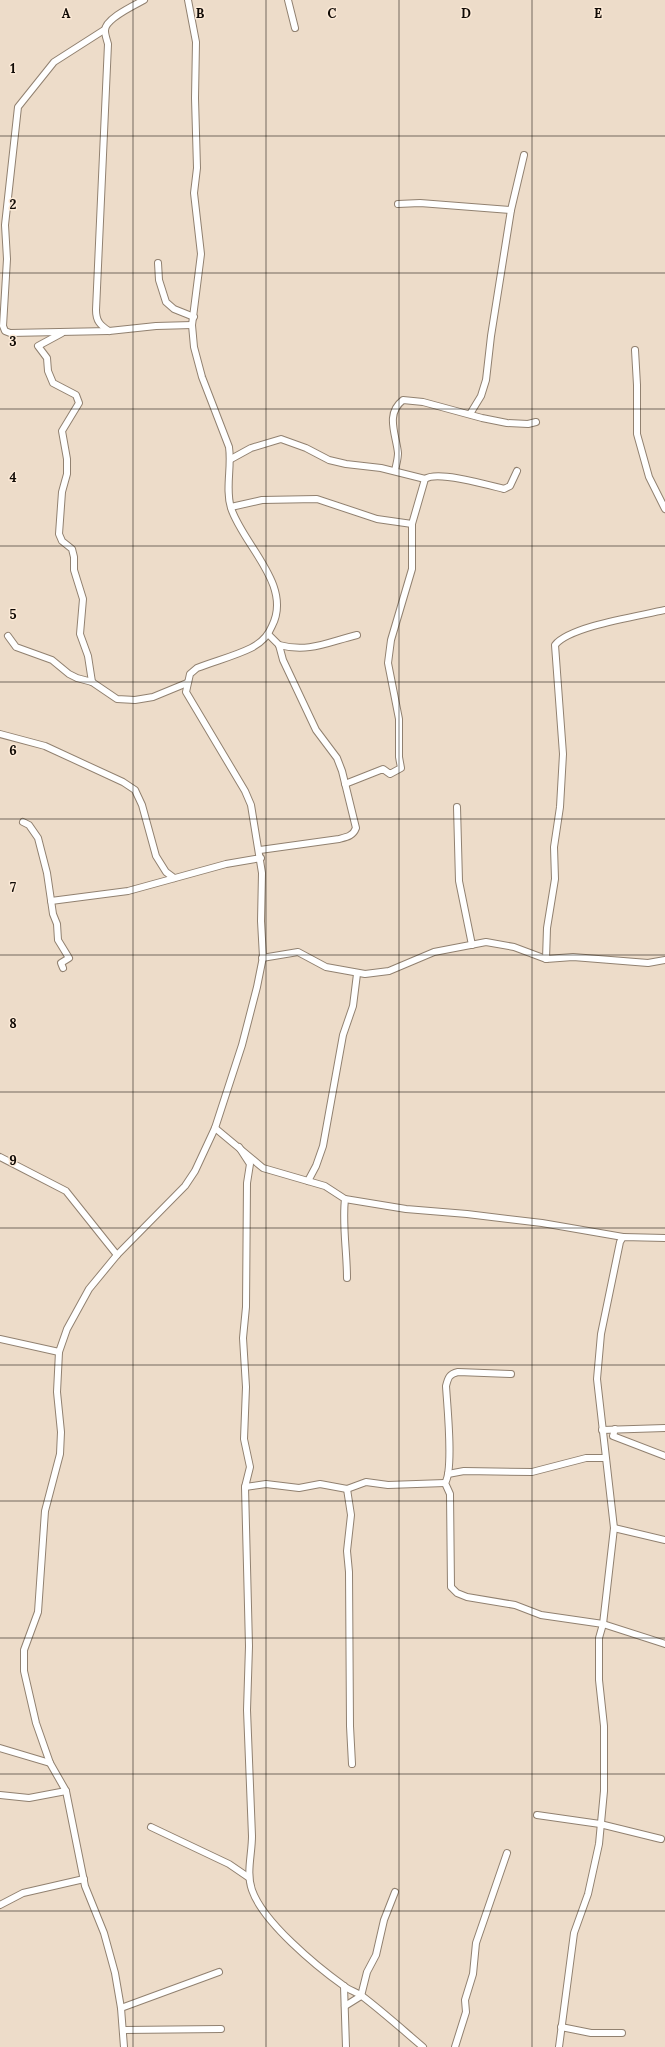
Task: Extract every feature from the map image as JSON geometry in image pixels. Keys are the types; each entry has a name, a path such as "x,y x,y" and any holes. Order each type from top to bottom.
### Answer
{"street":[{"path":"144,0 122,12 107,24 104,30 54,62 18,107 5,226 8,259 3,326 5,331 10,333 108,331 156,326 192,325"},
{"path":"124,2047 124,2030 116,1979 104,1933 84,1879 66,1791 50,1763 36,1724 24,1671 24,1650 38,1612 46,1501 60,1454 61,1432 57,1392 59,1352 67,1329 89,1289 117,1255 185,1186 203,1156 215,1128 244,1038 257,987 262,958 261,858 251,805 245,791 186,692 190,674 197,668 252,648 268,634 277,613 278,599 274,586 237,523 231,507 229,497 229,447 202,377 194,347 192,325 201,254 194,193 197,168 195,98 196,42 188,0"},
{"path":"288,0 295,28"},
{"path":"104,30 108,44 96,318 108,331"},
{"path":"470,414 476,406 486,380 490,336 511,210 524,155"},
{"path":"398,204 420,203 511,210"},
{"path":"158,263 158,274 166,302 174,309 194,317"},
{"path":"62,332 38,346 47,358 48,371 53,383 76,395 79,403 62,431 67,459 67,474 62,492 59,534 62,541 72,549 74,557 74,570 83,599 80,634 88,656 92,682"},
{"path":"635,350 637,434 649,477 665,509"},
{"path":"395,472 398,452 393,427 393,413 397,404 403,400 409,399 482,418 518,424 536,422"},
{"path":"476,406 482,418"},
{"path":"230,459 251,448 281,439 306,448 329,460 425,479"},
{"path":"345,784 383,768 390,774 401,768 399,757 399,719 388,663 391,640 412,569 412,524 425,479 428,476 482,482 504,489 510,486 517,471"},
{"path":"231,507 262,500 317,499 377,520 412,524"},
{"path":"546,958 547,928 555,879 554,847 560,807 563,754 555,645 559,640 580,629 665,610"},
{"path":"260,850 349,837 356,828 337,758 316,730 282,660 279,645 268,634"},
{"path":"279,645 304,648 322,646 357,635"},
{"path":"8,636 16,647 52,660 77,678 92,682 117,699 135,700 153,697 187,683"},
{"path":"0,734 45,746 130,786 135,790 142,805 156,856 166,872 174,878"},
{"path":"457,806 459,881 472,945"},
{"path":"23,822 29,825 38,838 52,901 53,914 57,924 58,940 69,958 61,963 63,968"},
{"path":"52,901 128,891 226,864 261,858"},
{"path":"262,958 298,952 326,967 357,974 389,971 434,952 486,942 499,944 546,958 573,956 648,963 665,960"},
{"path":"308,1181 316,1166 323,1146 343,1035 353,1006 357,974"},
{"path":"215,1128 263,1168 334,1190 345,1198 406,1209 467,1214 542,1223 623,1237 665,1238"},
{"path":"239,1147 250,1164 247,1183 246,1307 243,1338 246,1387 244,1439 250,1467 245,1487 249,1646 247,1710 252,1836 252,1855 248,1877 252,1892 262,1910 286,1936 344,1986 362,1996 423,2047"},
{"path":"0,1157 66,1191 117,1255"},
{"path":"345,1198 343,1211 347,1255 347,1278"},
{"path":"559,2047 574,1933 588,1894 594,1870 604,1791 604,1726 599,1680 599,1638 603,1624 614,1528 597,1379 601,1334 620,1242 623,1237"},
{"path":"0,1339 59,1352"},
{"path":"511,1374 458,1372 451,1374 448,1377 446,1386 450,1452 448,1474 445,1483 450,1494 450,1583 453,1589 467,1596 515,1605 541,1615 603,1624 665,1644"},
{"path":"602,1430 665,1428"},
{"path":"616,1429 613,1436 616,1438 665,1456"},
{"path":"448,1474 464,1471 532,1472 586,1458 605,1458"},
{"path":"245,1487 266,1484 299,1488 320,1484 347,1489 366,1482 388,1485 445,1483"},
{"path":"347,1489 351,1515 347,1550 349,1572 350,1726 352,1764"},
{"path":"614,1528 665,1540"},
{"path":"0,1748 50,1763"},
{"path":"0,1795 29,1798 66,1791"},
{"path":"537,1815 600,1824 661,1839"},
{"path":"151,1827 229,1864 248,1877"},
{"path":"455,2047 466,2012 465,2000 473,1974 476,1943 507,1853"},
{"path":"0,1905 22,1893 84,1879"},
{"path":"345,2006 362,1996 367,1972 376,1955 384,1920 395,1892"},
{"path":"121,2008 219,1972"},
{"path":"344,1986 346,2047"},
{"path":"561,2027 591,2033 622,2033"},
{"path":"124,2030 221,2029"}]}
